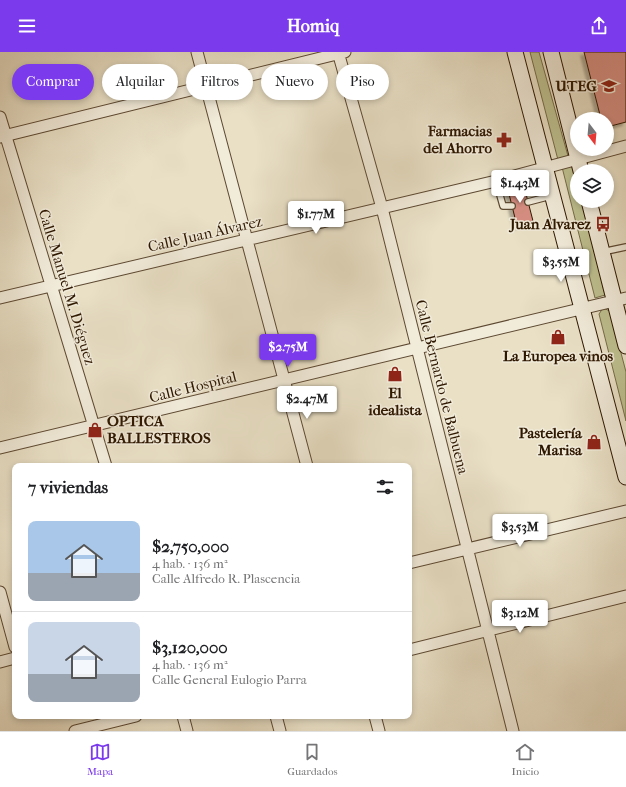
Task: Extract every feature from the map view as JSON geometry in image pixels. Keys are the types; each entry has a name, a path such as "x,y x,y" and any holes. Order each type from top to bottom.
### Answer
{"main road":[{"path":"515,52 544,168 626,477"},
{"path":"551,52 580,164"},
{"path":"591,208 602,252 620,299 626,346"}],"street":[{"path":"197,52 200,64"},
{"path":"253,74 340,52"},
{"name":"Calle Bernardo de Balbuena","path":"340,52 382,208 416,348 489,630 513,731"},
{"path":"3,137 186,91"},
{"path":"210,100 306,463"},
{"name":"Calle Manuel M. Diéguez","path":"0,117 3,137 51,286 105,463"},
{"name":"Calle Juan Álvarez","path":"582,164 626,146"},
{"name":"Calle Juan Álvarez","path":"0,298 382,208 544,168 570,166"},
{"name":"Calle Hospital","path":"0,448 620,299"},
{"path":"412,562 626,510"},
{"path":"0,592 12,635"},
{"path":"412,649 626,596"},
{"path":"0,662 12,659"},
{"path":"75,731 124,719"},
{"path":"184,719 187,731"},
{"path":"277,719 280,731"},
{"path":"376,719 379,731"}],"lane":[{"path":"496,180 503,206 512,206"},
{"path":"528,202 552,196"},
{"path":"602,252 626,246"}],"green space":[{"path":"530,52 539,52 568,156 558,160"},
{"path":"570,165 570,199 562,167"},
{"path":"572,208 584,208 605,295 595,298"},
{"path":"603,308 610,311 626,372 626,421 599,314"}],"building":[{"name":"UTEG","path":"584,52 626,52 626,122 614,125 614,112 599,112"},
{"path":"523,182 533,221 517,226 507,186"}],"place":[{"name":"UTEG","path":"609,86"},
{"name":"Farmacias del Ahorro","path":"504,140"},
{"name":"Juan Alvarez","path":"603,224"},
{"name":"La Europea vinos","path":"558,337"},
{"name":"El idealista","path":"395,374"},
{"name":"OPTICA BALLESTEROS","path":"95,430"},
{"name":"Pastelería Marisa","path":"594,442"}]}
